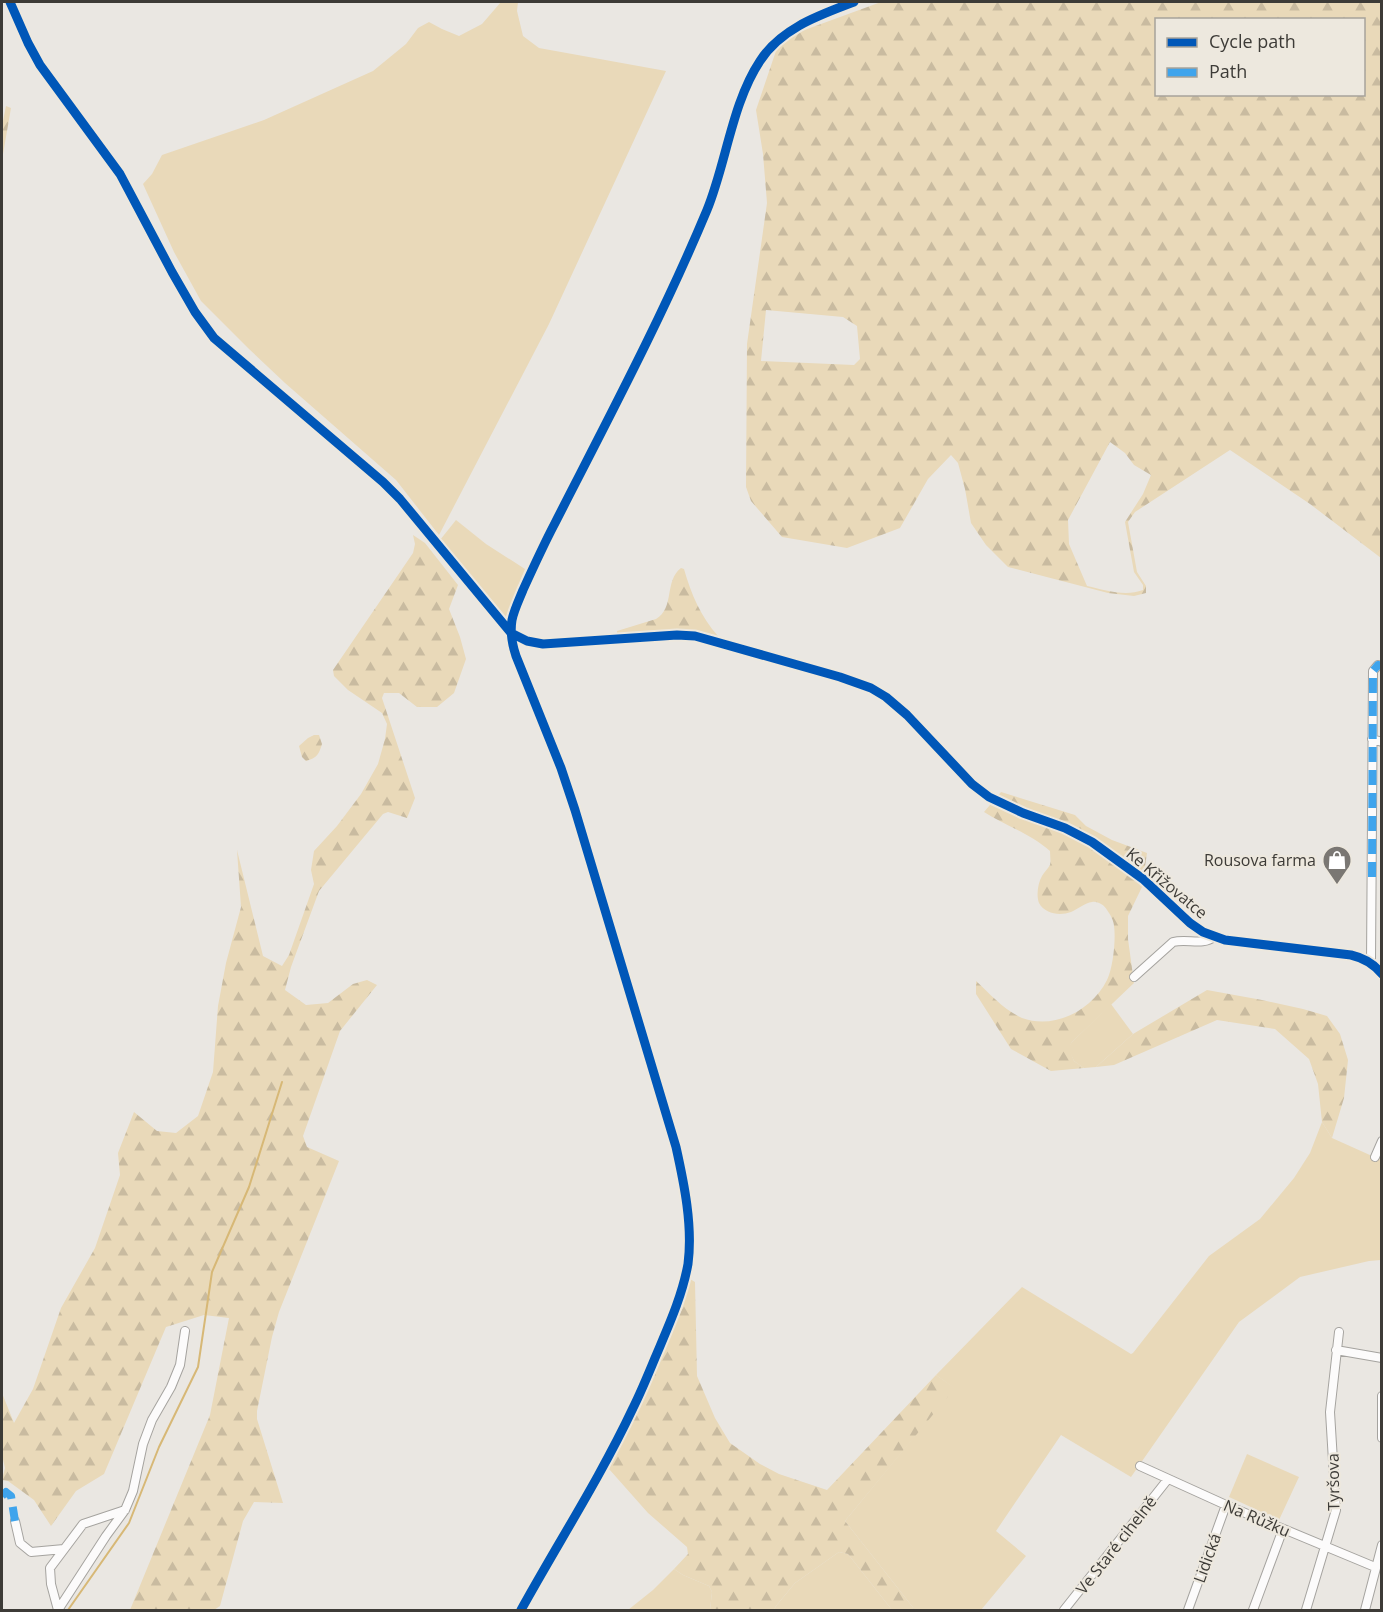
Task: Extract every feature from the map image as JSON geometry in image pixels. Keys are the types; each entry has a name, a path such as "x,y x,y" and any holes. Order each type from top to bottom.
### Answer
{"street":[{"path":"10,2 27,43 40,65 120,174 172,272 195,312 214,338 395,493 511,633"},
{"path":"521,1611 599,1474 633,1408 682,1292 689,1243 683,1179 676,1147 575,810 561,768 516,656 511,633 514,612 536,560 658,319 690,249 708,207 752,74 761,58 779,39 816,16 854,2"},
{"name":"Ke Křižovatce","path":"511,633 527,641 543,644 677,635 695,636 871,688 886,697 907,715 965,776 989,797 1023,813 1065,828 1092,842 1143,879 1197,928 1214,937 1229,941 1345,954 1360,957 1371,963"},
{"path":"1380,665 1372,671 1371,963 1382,974"},
{"path":"1372,739 1382,742"},
{"path":"1134,977 1173,942 1180,940 1203,942 1214,937"},
{"path":"1375,1157 1382,1141"},
{"path":"58,1610 125,1510 133,1491 142,1444 180,1365 185,1331"},
{"name":"Tyršova","path":"1305,1611 1336,1510 1330,1412 1339,1332"},
{"path":"1336,1350 1382,1358"},
{"path":"1381,1398 1382,1438"},
{"name":"Na Růžku","path":"1140,1466 1226,1505 1376,1567"},
{"name":"Ve Staré cihelně","path":"1064,1611 1168,1479"},
{"name":"Lidická","path":"1188,1611 1226,1505"},
{"path":"58,1610 51,1584 50,1568 83,1524 125,1510"},
{"path":"15,1521 20,1543 31,1552 64,1549"},
{"path":"1253,1611 1283,1529"},
{"path":"1365,1611 1382,1545"}],"green space":[{"path":"501,2 518,2 517,11 523,36 539,48 666,71 549,324 439,535 396,480 285,383 201,301 174,252 143,184 152,174 162,155 264,120 373,71 406,44 418,28 429,22 459,36 482,24"},
{"path":"881,2 1381,2 1381,558 1310,504 1230,450 1135,512 1128,522 1137,572 1146,586 1146,593 1134,596 1108,593 1008,567 986,545 971,523 958,463 951,455 928,479 900,528 847,548 782,537 751,501 746,487 747,344 767,203 756,110 780,39","holes":["766,310 843,317 857,326 860,359 854,365 761,361","1110,442 1125,453 1134,465 1151,475 1143,494 1125,522 1134,572 1143,585 1143,590 1136,592 1122,593 1087,586 1069,544 1068,520"]},
{"path":"6,106 11,108 2,160 2,126"},
{"path":"456,520 486,544 525,569 506,617 440,540"},
{"path":"413,535 425,543 458,585 449,609 466,659 454,693 437,707 417,707 399,693 384,693 382,698 415,798 407,818 388,812 383,814 319,891 285,990 306,1005 328,1003 353,984 367,980 377,985 340,1031 303,1136 307,1147 339,1161 279,1312 257,1411 257,1419 283,1503 254,1502 243,1521 220,1606 214,1610 130,1610 210,1415 229,1318 204,1315 166,1327 104,1474 76,1491 51,1526 34,1500 8,1481 2,1480 5,1468 2,1455 2,1393 14,1423 33,1389 61,1308 95,1248 120,1175 118,1153 134,1112 157,1131 176,1133 198,1116 213,1072 218,1006 226,963 241,907 237,850 263,956 282,966 289,955 314,884 311,870 314,851 337,826 361,794 378,764 385,739 387,724 382,713 348,690 334,676 333,670 413,553 415,544"},
{"path":"681,568 684,569 693,596 702,613 718,636 693,630 617,635 617,631 656,619 662,614 666,608 673,580"},
{"path":"314,735 319,735 322,744 317,755 306,761 302,757 299,746"},
{"path":"1001,792 1075,815 1086,826 1112,840 1147,853 1142,887 1128,916 1128,939 1134,983 1072,1042 1069,1048 1074,1061 1084,1068 1051,1071 1011,1049 976,994 976,981 1015,1015 1035,1021 1059,1019 1082,1008 1100,991 1109,975 1114,954 1114,924 1103,905 1092,902 1071,912 1058,914 1045,910 1039,903 1039,886 1042,876 1050,865 1050,851 1035,840 984,812"},
{"path":"1207,990 1262,1000 1327,1016 1340,1034 1348,1060 1344,1098 1332,1138 1322,1122 1318,1084 1309,1059 1275,1029 1217,1020 1114,1065 1096,1067 1133,1034"},
{"path":"1111,1004 1133,1034 1096,1067 1084,1068 1074,1061 1068,1048"},
{"path":"1322,1122 1332,1138 1381,1160 1381,1260 1300,1277 1239,1322 1131,1477 1061,1435 996,1531 1026,1556 981,1610 915,1610 845,1521 954,1388 936,1375 1022,1287 1131,1354 1133,1353 1209,1256 1260,1219 1294,1178 1310,1153"},
{"path":"690,1279 695,1282 697,1376 715,1418 730,1443 779,1474 827,1490 936,1375 955,1388 845,1521 915,1610 892,1610 848,1554 839,1552 795,1583 774,1610 710,1610 712,1592 709,1586 674,1569 688,1554 687,1547 648,1513 609,1469 674,1325"},
{"path":"1247,1454 1299,1477 1279,1520 1229,1497"},
{"path":"839,1552 848,1554 892,1610 774,1610 795,1583"},
{"path":"674,1569 709,1586 712,1592 710,1610 628,1610 653,1590"}],"waterway":[{"path":"68,1610 129,1523 159,1447 198,1367 212,1272 249,1187 282,1082"}],"marked path":[{"path":"1372,877 1373,671 1378,665 1382,666"},
{"path":"2,1496 6,1492 11,1496 15,1521"}],"cycle path":[{"path":"10,2 40,65 120,174 172,272 195,312 214,338 383,482 400,499 511,633 527,641 543,644 677,635 695,636 871,688 886,697 907,715 972,784 989,797 1023,813 1065,828 1092,842 1143,879 1190,923 1203,932 1225,940 1351,955 1368,962 1382,974"},
{"path":"521,1610 607,1460 642,1390 682,1288 688,1264 689,1220 676,1147 575,810 561,768 515,652 511,634 512,620 542,549 634,369 690,250 714,192 736,114 750,78 769,50 790,31 854,2"}],"place":[{"name":"Rousova farma","path":"1337,886"}]}
